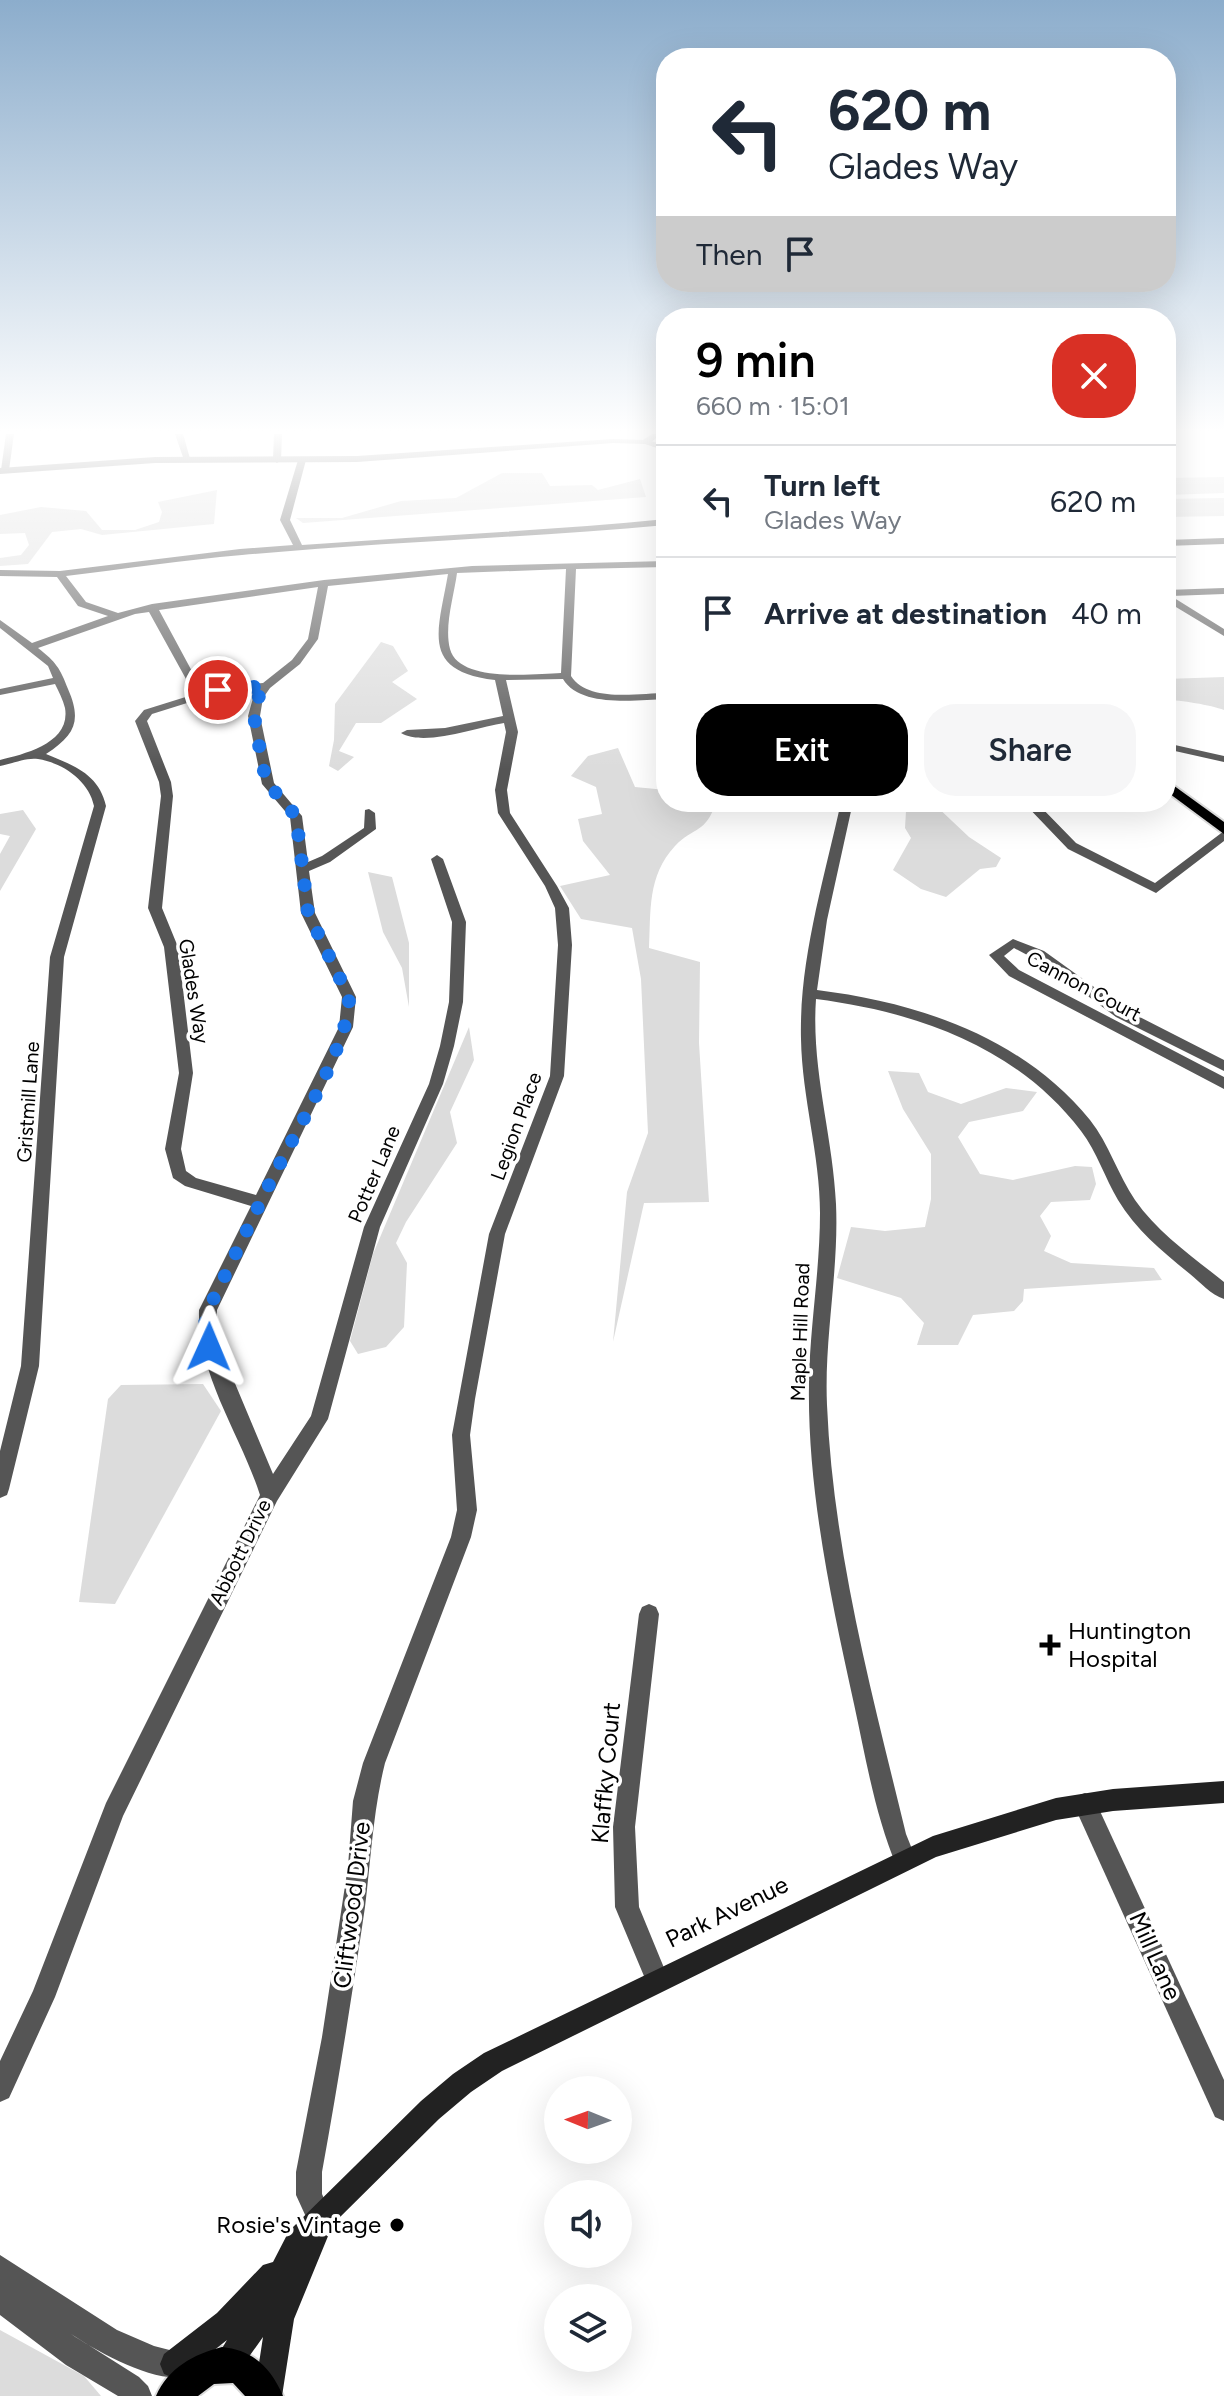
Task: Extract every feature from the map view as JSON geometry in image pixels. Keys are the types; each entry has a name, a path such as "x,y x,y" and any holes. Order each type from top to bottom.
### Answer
{"main road":[{"path":"1176,792 1224,829"},
{"name":"Park Avenue","path":"195,2373 254,2327 298,2240 321,2221 430,2110 477,2072 905,1859 1004,1823 1085,1804 1224,1792"},
{"name":"Park Avenue","path":"267,2396 280,2319 321,2221"},
{"path":"195,2373 227,2323 285,2262"},
{"path":"195,2373 245,2370 258,2381 267,2396"}],"street":[{"path":"0,573 60,574 188,557 316,546"},
{"path":"32,647 117,616 152,607 324,583 453,571 656,564"},
{"path":"571,566 568,683 590,693 656,696"},
{"path":"453,571 445,648 447,655 465,671 500,678 566,676"},
{"path":"60,574 82,604 117,616"},
{"path":"266,686 306,651 313,639 324,583"},
{"path":"1176,594 1224,591"},
{"path":"1176,602 1224,633"},
{"path":"152,607 190,677 218,690"},
{"path":"0,623 53,665 70,706 71,719 59,738 37,754 0,763"},
{"name":"Legion Place","path":"438,1596 461,1537 467,1510 461,1435 497,1234 557,1076 565,945 562,908 537,861 504,813 501,790 512,732 500,678"},
{"path":"0,692 58,680"},
{"name":"Glades Way","path":"260,1203 191,1182 179,1174 173,1149 186,1073 171,947 155,908 167,796 165,782 141,721 148,712 218,690 266,686"},
{"name":"Abbott Drive","path":"0,2089 43,1997 114,1811 270,1495 263,1467 209,1347 205,1324 208,1310 340,1040 349,1012 349,997 308,913 296,816 268,784 259,752 254,716 258,698 266,686"},
{"path":"407,733 428,736 461,726 508,719"},
{"path":"1176,748 1224,759"},
{"name":"Gristmill Lane","path":"0,1489 30,1366 57,957 100,806 98,792 88,780 37,754"},
{"name":"Maple Hill Road","path":"845,812 814,962 808,1038 829,1207 817,1352 821,1436 830,1512 856,1661 895,1834 905,1859"},
{"path":"1039,812 1072,846 1156,889 1224,835"},
{"path":"303,869 326,859 370,829 369,813"},
{"name":"Potter Lane","path":"270,1495 319,1419 372,1227 436,1084 447,1046 456,1002 459,922 437,859"},
{"name":"Cannon Court","path":"1224,1066 1157,1039 1014,973 996,955 1013,943 1033,949 1098,999 1157,1039 1224,1084"},
{"path":"811,994 877,1003 917,1013 963,1031 1030,1071 1085,1124 1104,1153 1129,1204 1153,1231 1224,1292"},
{"name":"Cliftwood Drive","path":"321,2221 309,2195 309,2172 337,2021 359,1866 364,1801 374,1763 438,1596"},
{"name":"Klaffky Court","path":"649,1614 624,1827 627,1907 657,1980"},
{"name":"Mill Lane","path":"1085,1804 1224,2108"},
{"path":"0,2268 111,2343 138,2356 195,2373"},
{"path":"0,2298 76,2355 129,2387 138,2396"}],"shaded area":[{"path":"28,546 42,546 28,564 0,566 0,558 21,555"},
{"path":"381,642 393,646 408,671 392,682 417,699 381,723 356,723 339,751 354,757 338,771 329,766 334,740 335,704"},
{"path":"1224,677 1224,710 1176,701 1176,679"},
{"path":"618,748 635,787 656,789 656,812 712,812 704,825 675,846 659,870 652,895 649,948 700,962 699,1043 709,1202 644,1203 613,1342 627,1192 648,1133 641,979 632,928 581,919 560,886 610,875 583,841 578,819 602,814 596,787 571,776 588,756"},
{"path":"23,810 36,829 0,891 0,854 10,836 0,834 0,814"},
{"path":"906,812 942,812 969,837 1001,858 996,867 980,869 946,897 921,889 893,870 911,838 905,828"},
{"path":"368,872 392,877 409,943 409,1007 402,968 383,932"},
{"path":"469,1027 474,1060 450,1112 457,1143 396,1243 407,1263 404,1327 386,1347 358,1354 350,1341 373,1254"},
{"path":"888,1071 919,1073 928,1092 961,1104 1006,1088 1037,1092 1023,1111 969,1122 958,1137 980,1174 1013,1180 1075,1166 1092,1167 1096,1184 1090,1200 1051,1202 1040,1216 1051,1236 1044,1251 1071,1263 1154,1268 1162,1280 1024,1289 1023,1301 1014,1311 973,1315 958,1345 917,1345 924,1323 901,1298 837,1278 851,1227 885,1231 925,1227 931,1199 931,1154 903,1109"},
{"path":"203,1384 221,1411 115,1604 79,1602 108,1399 121,1385"},
{"path":"0,2330 84,2376 101,2396 0,2396"}],"place":[{"name":"Huntington Hospital","path":"1050,1645"},
{"name":"Rosie's Vintage","path":"397,2225"}],"route":[{"path":"209,1347 205,1324 208,1310 346,1027 349,1012 349,997 308,913 296,816 268,784 263,768 254,716 258,698 266,686 218,690"}]}
